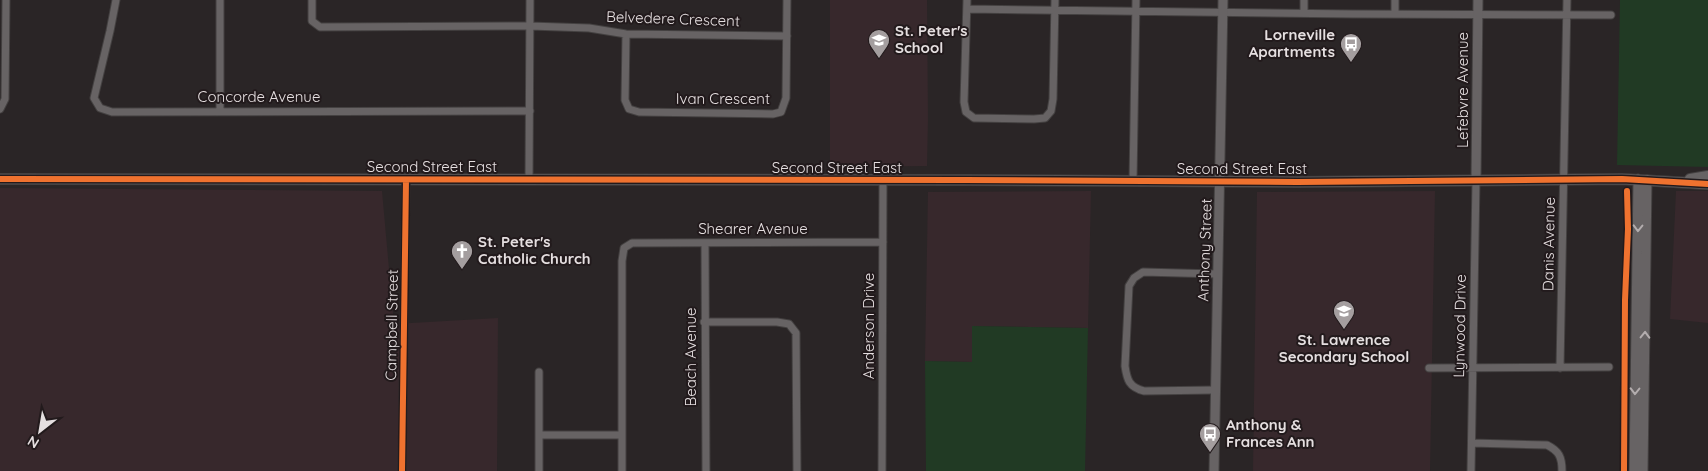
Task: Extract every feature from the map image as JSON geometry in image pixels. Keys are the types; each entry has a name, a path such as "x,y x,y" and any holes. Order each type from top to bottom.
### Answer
{"main road":[{"name":"Second Street East","path":"1674,182 1708,176"},
{"name":"Second Street East","path":"0,179 1221,182 1564,179 1643,180 1708,184"}],"street":[{"path":"0,109 5,98 6,0"},
{"name":"Concorde Avenue","path":"116,0 94,98 100,108 112,112 530,111"},
{"path":"220,0 220,111"},
{"name":"Belvedere Crescent","path":"312,0 312,21 320,27 530,26 589,28 626,34 787,36"},
{"path":"529,180 530,0"},
{"name":"Ivan Crescent","path":"626,34 625,100 629,109 648,113 773,114 781,112 786,98 787,0"},
{"path":"967,0 964,102 966,112 974,118 1034,119 1045,118 1051,111 1053,99 1055,0"},
{"path":"1134,181 1136,0"},
{"name":"Anthony Street","path":"1214,471 1223,0"},
{"path":"1304,0 1304,13"},
{"path":"1395,0 1395,14"},
{"name":"Lefebvre Avenue","path":"1476,180 1478,0"},
{"name":"Danis Avenue","path":"1560,368 1567,0"},
{"path":"967,9 1611,15"},
{"name":"Campbell Street","path":"402,471 406,180"},
{"name":"Anderson Drive","path":"882,471 883,180"},
{"name":"Lynwood Drive","path":"1472,471 1476,180"},
{"path":"1634,471 1643,180"},
{"path":"1643,180 1643,471"},
{"name":"Shearer Avenue","path":"622,435 622,261 624,248 632,243 883,242"},
{"name":"Beach Avenue","path":"705,243 706,471"},
{"path":"1215,390 1144,391 1133,388 1127,378 1125,366 1128,286 1134,278 1143,272 1217,274"},
{"path":"704,322 777,322 789,324 796,333 796,471"},
{"path":"1429,368 1609,367"},
{"path":"539,372 540,471"},
{"path":"540,436 622,435 622,471"},
{"path":"1472,443 1547,445 1556,450 1560,455 1562,471"}],"shaded area":[{"name":"St. Peter's School","path":"830,0 927,0 927,166 830,167"},
{"path":"0,188 382,191 394,324 498,318 497,471 0,471"},
{"path":"1091,191 1088,328 972,326 972,362 925,361 928,192"},
{"name":"St. Lawrence Secondary School","path":"1435,191 1430,471 1253,471 1257,192"},
{"path":"1676,191 1708,191 1708,323 1670,319"}],"green space":[{"path":"1620,0 1708,0 1708,167 1617,165"},
{"path":"972,326 1088,328 1085,471 926,471 925,361 972,362"}],"cycle path":[{"path":"0,179 1297,182 1622,179 1708,184"},
{"path":"402,471 406,180"},
{"path":"1624,471 1627,191"}],"place":[{"name":"St. Peter's School","path":"879,59"},
{"name":"Lorneville Apartments","path":"1351,63"},
{"name":"St. Peter's Catholic Church","path":"462,270"},
{"name":"St. Lawrence Secondary School","path":"1344,330"},
{"name":"Anthony & Frances Ann","path":"1210,453"}]}
